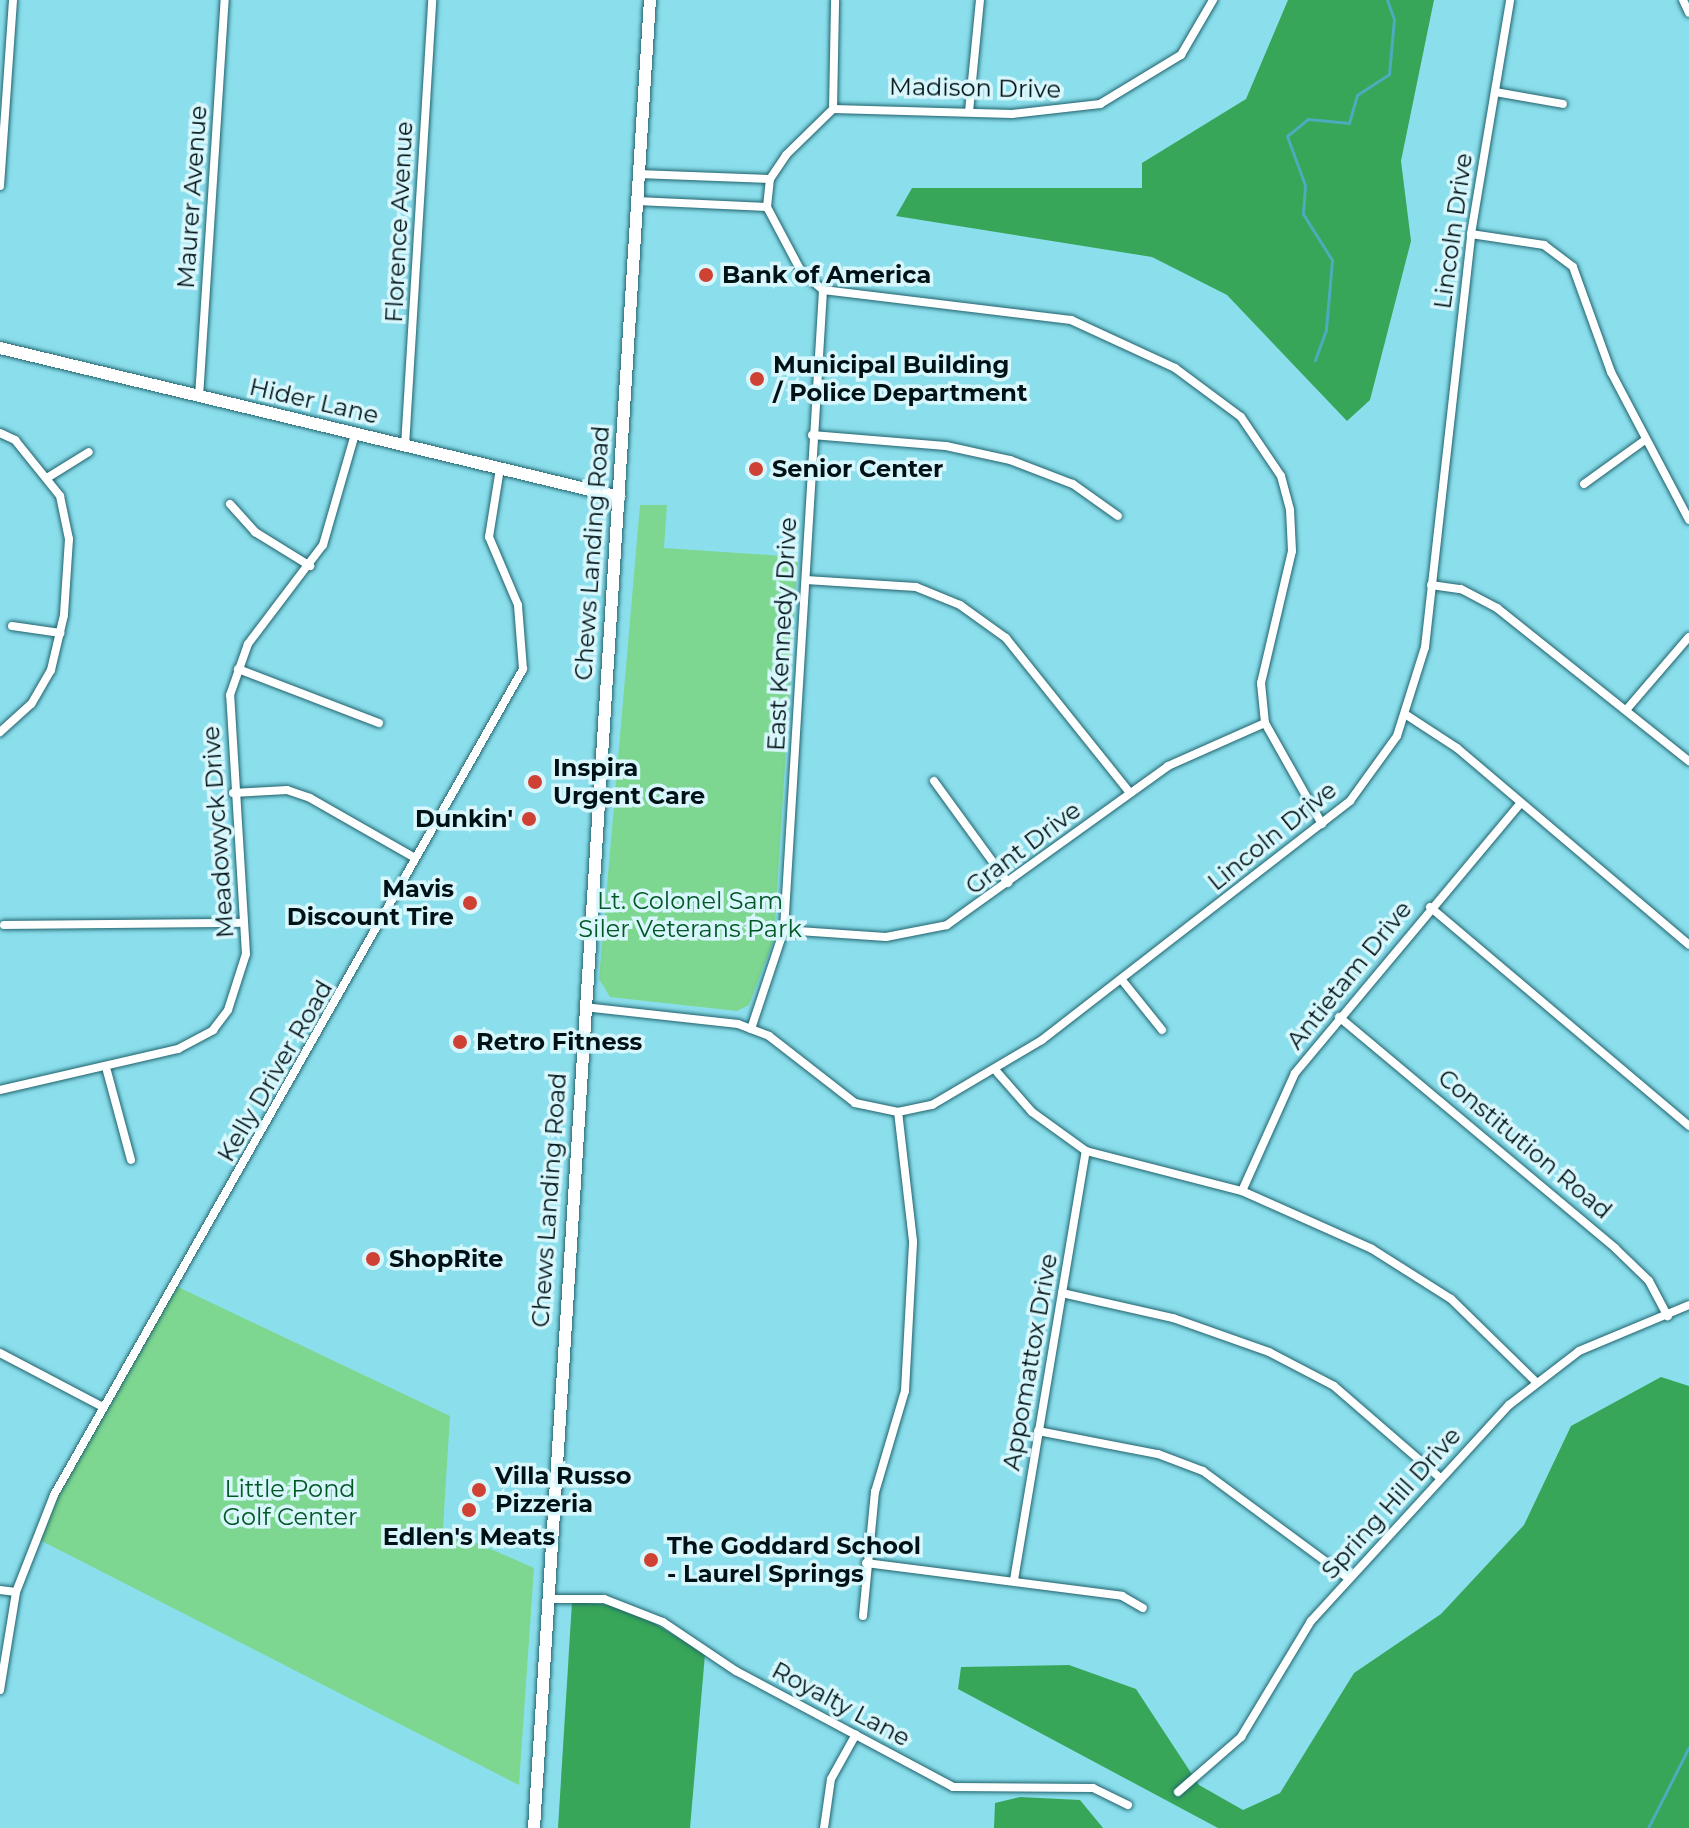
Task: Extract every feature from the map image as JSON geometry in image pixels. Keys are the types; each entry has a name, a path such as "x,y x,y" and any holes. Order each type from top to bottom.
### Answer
{"main road":[{"name":"Chews Landing Road","path":"534,1828 650,0"},
{"name":"Hider Lane","path":"0,348 619,497"}],"street":[{"path":"0,186 13,0"},
{"name":"Maurer Avenue","path":"199,397 225,0"},
{"name":"Florence Avenue","path":"405,446 432,0"},
{"path":"835,0 833,109 806,127 770,179 767,207 801,271 823,290 1071,320 1175,368 1241,417 1276,466 1290,510 1292,551 1261,683 1265,723 1322,824"},
{"path":"969,112 980,0"},
{"name":"Madison Drive","path":"833,109 1068,111 1131,91 1181,55 1213,0"},
{"name":"Lincoln Drive","path":"584,1007 699,1016 751,1029 855,1103 898,1112 942,1101 997,1072 1122,980 1322,824 1375,769 1405,714 1425,647 1471,234 1510,0"},
{"path":"1683,0 1689,13"},
{"path":"1495,92 1563,104"},
{"path":"638,174 770,179"},
{"path":"637,201 767,207"},
{"path":"1471,234 1544,245 1573,267 1645,440 1689,520"},
{"name":"East Kennedy Drive","path":"751,1029 784,930 823,290"},
{"path":"0,433 47,478 60,496 69,539 60,633 31,704 0,732"},
{"name":"Meadowyck Drive","path":"0,1090 107,1071 213,1030 241,985 244,923 229,724 238,669 248,644 310,566 337,507 355,434"},
{"path":"812,435 946,446 1010,460 1073,484 1118,516"},
{"path":"1584,484 1645,440"},
{"path":"47,478 89,452"},
{"name":"Kelly Driver Road","path":"0,1690 16,1592 30,1545 103,1407 523,669 518,605 489,537 500,468"},
{"path":"230,504 255,532 310,566"},
{"path":"806,580 916,587 960,605 1006,638 1130,793"},
{"path":"1431,585 1487,601 1689,761"},
{"path":"12,626 60,633"},
{"path":"1627,709 1689,637"},
{"path":"238,669 379,723"},
{"path":"1405,714 1689,945"},
{"name":"Grant Drive","path":"784,930 918,932 971,913 1130,793 1207,746 1265,723"},
{"path":"934,781 1008,883"},
{"path":"233,793 287,790 310,798 415,858"},
{"name":"Antietam Drive","path":"1242,1191 1295,1073 1430,907 1519,805"},
{"path":"1430,907 1689,1126"},
{"path":"4,925 244,923"},
{"path":"1122,980 1162,1030"},
{"name":"Constitution Road","path":"1339,1017 1615,1248 1649,1281 1668,1316"},
{"path":"107,1071 131,1160"},
{"path":"997,1072 1032,1112 1086,1151 1242,1191 1346,1235 1451,1299 1535,1381"},
{"path":"863,1616 875,1492 905,1391 913,1241 898,1112"},
{"name":"Appomattox Drive","path":"1014,1580 1086,1151"},
{"path":"1062,1293 1173,1318 1269,1352 1334,1386 1439,1477"},
{"name":"Spring Hill Drive","path":"1178,1792 1241,1737 1290,1652 1348,1578 1439,1477 1535,1381 1601,1339 1668,1316 1689,1305"},
{"path":"0,1353 103,1407"},
{"path":"1038,1431 1158,1454 1203,1471 1348,1578"},
{"path":"866,1563 1122,1596 1143,1608"},
{"path":"0,1590 16,1592"},
{"name":"Royalty Lane","path":"548,1599 604,1599 663,1622 736,1671 953,1787 1093,1788 1128,1805"},
{"path":"824,1828 831,1779 856,1734"}],"green space":[{"path":"1288,0 1434,0 1401,161 1411,241 1370,400 1347,421 1227,295 1152,257 896,216 912,188 1142,188 1142,163 1246,99"},
{"name":"Lt. Colonel Sam Siler Veterans Park","path":"640,505 667,505 664,548 798,557 774,939 749,1005 737,1011 610,997 599,979"},
{"name":"Little Pond Golf Center","path":"174,1285 450,1416 443,1528 534,1568 519,1785 32,1536"},
{"path":"1661,1377 1689,1386 1689,1828 1218,1828 958,1689 961,1667 1069,1665 1136,1689 1199,1785 1243,1810 1280,1793 1354,1673 1441,1614 1524,1525 1571,1426"},
{"path":"572,1602 626,1606 705,1654 690,1828 558,1828"},
{"path":"1020,1797 1080,1800 1103,1828 994,1828 995,1803"}],"waterway":[{"path":"1315,360 1326,329 1332,260 1303,214 1305,185 1287,136 1308,119 1349,123 1357,95 1389,74 1394,19 1387,0"},
{"path":"1648,1828 1689,1747"}],"place":[{"name":"Bank of America","path":"706,275"},
{"name":"Municipal Building / Police Department","path":"757,379"},
{"name":"Senior Center","path":"756,469"},
{"name":"Inspira Urgent Care","path":"535,782"},
{"name":"Dunkin'","path":"529,819"},
{"name":"Mavis Discount Tire","path":"470,903"},
{"name":"Retro Fitness","path":"460,1042"},
{"name":"ShopRite","path":"373,1259"},
{"name":"Villa Russo Pizzeria","path":"479,1490"},
{"name":"Edlen's Meats","path":"469,1510"},
{"name":"The Goddard School - Laurel Springs","path":"651,1560"}]}
